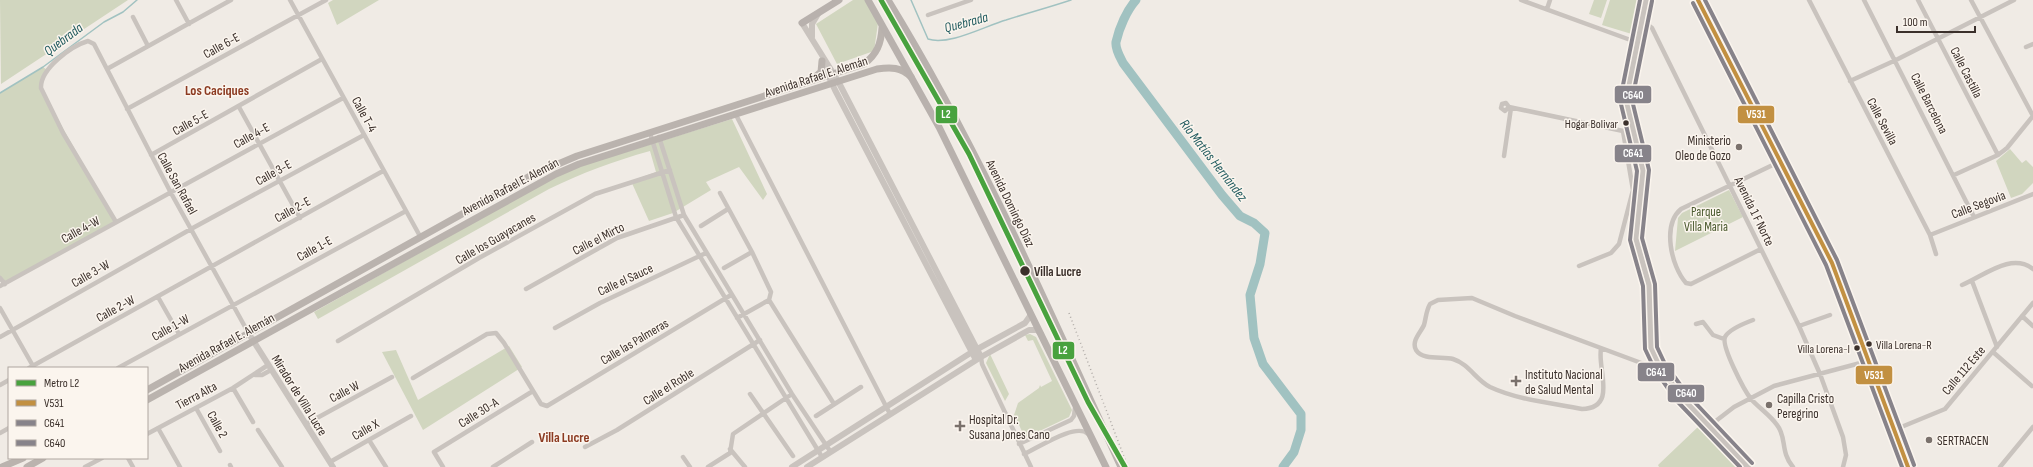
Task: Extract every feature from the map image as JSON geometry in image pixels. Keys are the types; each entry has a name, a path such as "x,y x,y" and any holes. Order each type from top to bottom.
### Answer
{"main road":[{"path":"868,0 882,28 940,127 1106,467"},
{"path":"1698,0 1781,160 1832,263 1908,467"},
{"name":"Avenida Domingo Díaz","path":"889,1 943,96 989,186 1065,343 1121,467"},
{"path":"802,23 836,2"},
{"name":"Avenida Rafael E. Alemán","path":"148,389 530,176 552,166 577,156 830,73 864,64 876,52 881,40 882,28"},
{"path":"812,79 821,72 822,58"},
{"name":"Avenida Rafael E. Alemán","path":"148,399 551,176 580,164 835,82 886,68 904,71 911,77"},
{"path":"2,467 21,459"},
{"path":"27,467 41,459"}],"street":[{"path":"176,0 189,24"},
{"path":"107,69 189,24 225,1 231,0"},
{"name":"Calle T-4","path":"290,0 421,238"},
{"name":"Calle 6-E","path":"127,109 326,0"},
{"path":"928,14 970,0"},
{"path":"1521,0 1636,42"},
{"path":"1547,9 1550,0"},
{"path":"1646,0 1636,42 1626,100 1643,171 1636,239 1649,285 1650,344 1660,367 1682,398 1708,427 1748,467"},
{"name":"Calle Sevilla","path":"1809,0 1930,235 1936,254"},
{"name":"Calle Barcelona","path":"1864,0 1896,60 1974,217"},
{"name":"Calle Castilla","path":"1918,0 1998,155"},
{"path":"1954,175 1998,155 2009,146 2033,116 1971,0"},
{"path":"1850,81 1896,60 2014,0"},
{"path":"812,38 812,24 818,12"},
{"path":"133,16 148,46"},
{"name":"Avenida 1 F Norte","path":"1642,20 1652,28 1799,326 1820,374 1846,448 1843,467"},
{"path":"802,23 812,38 822,58 826,59 830,73 975,350 1031,467"},
{"name":"Calle San Rafael","path":"116,222 64,133 41,88 41,81 50,66 85,42 90,41 94,44 171,193 249,334"},
{"path":"2026,47 2033,44"},
{"name":"Calle 5-E","path":"151,155 322,59"},
{"name":"Calle 4-E","path":"171,193 343,98"},
{"path":"733,106 890,414"},
{"path":"238,107 300,218"},
{"path":"1504,156 1510,108 1623,131 1632,128"},
{"path":"653,131 670,170 684,215 792,394 830,451"},
{"path":"653,131 662,173 676,217 822,457"},
{"path":"1579,266 1611,253 1619,244 1634,190 1623,131"},
{"name":"Calle 3-E","path":"191,229 364,135"},
{"path":"1761,249 1691,284 1686,283 1683,280 1673,261 1670,248 1670,235 1676,213 1781,160"},
{"name":"Calle los Guayacanes","path":"338,341 479,258 595,194 670,170"},
{"name":"Calle 2-E","path":"212,267 384,171"},
{"name":"Calle 4-W","path":"0,286 171,193"},
{"path":"720,193 752,252 771,292 768,300 737,318"},
{"name":"Calle Segovia","path":"1930,235 2033,194"},
{"path":"701,226 728,210"},
{"name":"Calle 1-E","path":"232,305 406,211"},
{"name":"Calle el Mirto","path":"526,289 618,238 684,215"},
{"name":"Calle 3-W","path":"0,337 191,229"},
{"path":"724,268 752,252"},
{"name":"Calle el Sauce","path":"555,328 600,303 706,253"},
{"path":"1962,285 2009,263 2024,263 2033,269"},
{"name":"Calle 2-W","path":"31,367 212,267"},
{"path":"0,278 5,284"},
{"path":"1972,281 1997,347"},
{"name":"Calle las Palmeras","path":"533,391 541,404 547,406 731,294"},
{"path":"158,297 179,334"},
{"path":"1601,349 1600,362 1605,386 1604,393 1596,404 1589,408 1582,409 1531,399 1494,388 1481,382 1468,368 1454,360 1425,356 1419,353 1415,348 1415,343 1424,326 1430,304 1438,300 1468,297 1601,349 1652,367 1660,367"},
{"path":"768,300 834,404"},
{"name":"Calle 112 Este","path":"1894,430 1945,409 2033,303"},
{"name":"Calle 1-W","path":"120,367 232,305"},
{"path":"0,308 31,367"},
{"path":"795,466 975,350 1025,323 1030,316 1030,311"},
{"path":"1799,326 1830,315"},
{"path":"2022,316 2033,326"},
{"path":"1724,339 1732,331 1753,320"},
{"path":"1696,324 1704,322 1713,335 1724,339"},
{"path":"807,467 830,451 979,358 1029,330 1037,330 1041,334"},
{"path":"413,378 487,334 496,333 504,343 533,391"},
{"name":"Mirador de Villa Lucre","path":"249,334 332,465"},
{"path":"1724,339 1725,349 1750,398 1778,426 1781,431 1785,455 1793,467"},
{"name":"Calle el Roble","path":"585,446 617,430 760,340"},
{"path":"1992,352 2032,386"},
{"path":"1708,427 1734,407 1786,382 1868,362"},
{"name":"Tierra Alta","path":"148,433 234,388 270,367"},
{"name":"Calle W","path":"306,424 392,377"},
{"path":"816,416 861,387"},
{"path":"234,388 254,422"},
{"name":"Calle 30-A","path":"443,467 434,452 533,391"},
{"path":"750,394 793,456"},
{"path":"708,467 730,453 733,434 792,394"},
{"path":"1020,444 1071,420 1076,410 1074,402"},
{"name":"Calle 2","path":"196,408 220,451"},
{"name":"Calle X","path":"332,465 369,440 411,416"},
{"path":"2000,467 2033,427"},
{"path":"158,428 180,467"},
{"path":"258,430 282,467"},
{"path":"1024,454 1075,430 1085,431 1092,438"},
{"path":"369,440 386,467"},
{"path":"492,467 532,442"},
{"path":"730,449 745,467"},
{"path":"683,457 690,467"},
{"path":"85,467 100,459"}],"green space":[{"path":"0,0 128,0 1,84"},
{"path":"333,0 379,0 337,25 328,3"},
{"path":"853,0 868,0 878,23 874,51 837,64 816,24"},
{"path":"1594,0 1607,0 1601,18 1589,14"},
{"path":"1610,0 1643,0 1635,35 1602,25"},
{"path":"43,67 47,70 41,81 43,93 116,222 7,283 0,276 0,93"},
{"path":"732,119 767,194 763,200 739,167 706,182 711,190 673,213 649,221 631,181 656,172 650,151 598,168 549,189 318,319 314,312 560,174 584,165"},
{"path":"2010,149 2022,163 2026,160 2033,167 2033,183 2022,194 2011,198 1996,161"},
{"name":"Parque Villa Maria","path":"1729,190 1743,217 1675,251 1678,218 1682,213"},
{"path":"1030,334 1036,337 1072,410 1069,417 1025,438 1015,416 1013,418 1018,403 1039,388 1040,385 1041,387 1052,381 1033,340 1028,341 1025,335"},
{"path":"509,346 522,367 423,430 382,352 396,350 418,400"},
{"path":"990,354 1009,394 1005,401 986,363"},
{"path":"1700,425 1740,467 1659,467 1658,465"}],"waterway":[{"name":"Quebrada","path":"0,93 43,67 104,22 123,12 137,0"},
{"name":"Quebrada","path":"911,0 928,39 937,40 956,38 1006,20 1071,0"},
{"name":"Río Matías Hernández","path":"1136,0 1124,20 1116,42 1117,50 1123,63 1222,195 1240,216 1254,223 1265,233 1260,264 1250,295 1254,338 1263,364 1301,414 1301,430 1294,452 1283,467"}],"railway":[{"path":"1069,313 1128,467"}],"metro line":[{"name":"L2","path":"881,0 969,154 1088,402 1125,467"}],"transit line":[{"name":"C641","path":"1640,0 1620,100 1637,171 1630,240 1643,286 1645,349 1655,370 1677,401 1740,467"},
{"name":"V531","path":"1698,0 1832,263 1908,467"},
{"name":"C640","path":"1705,0 1837,260 1914,465"},
{"name":"C640","path":"1652,1 1632,100 1649,170 1642,238 1655,284 1657,347 1665,364 1687,394 1752,463"},
{"name":"C641","path":"1693,3 1826,265 1902,467"}],"place":[{"name":"Hogar Bolivar","path":"1626,123"},
{"name":"Ministerio Oleo de Gozo","path":"1739,147"},
{"name":"Villa Lucre","path":"1025,271"},
{"name":"Villa Lorena-R","path":"1869,344"},
{"name":"Villa Lorena-I","path":"1857,348"},
{"name":"Instituto Nacional de Salud Mental","path":"1516,381"},
{"name":"Capilla Cristo Peregrino","path":"1769,405"},
{"name":"Hospital Dr. Susana Jones Cano","path":"960,426"},
{"name":"SERTRACEN","path":"1929,440"}],"district":[{"name":"Los Caciques","path":"217,90"},
{"name":"Villa Lucre","path":"564,437"}]}
